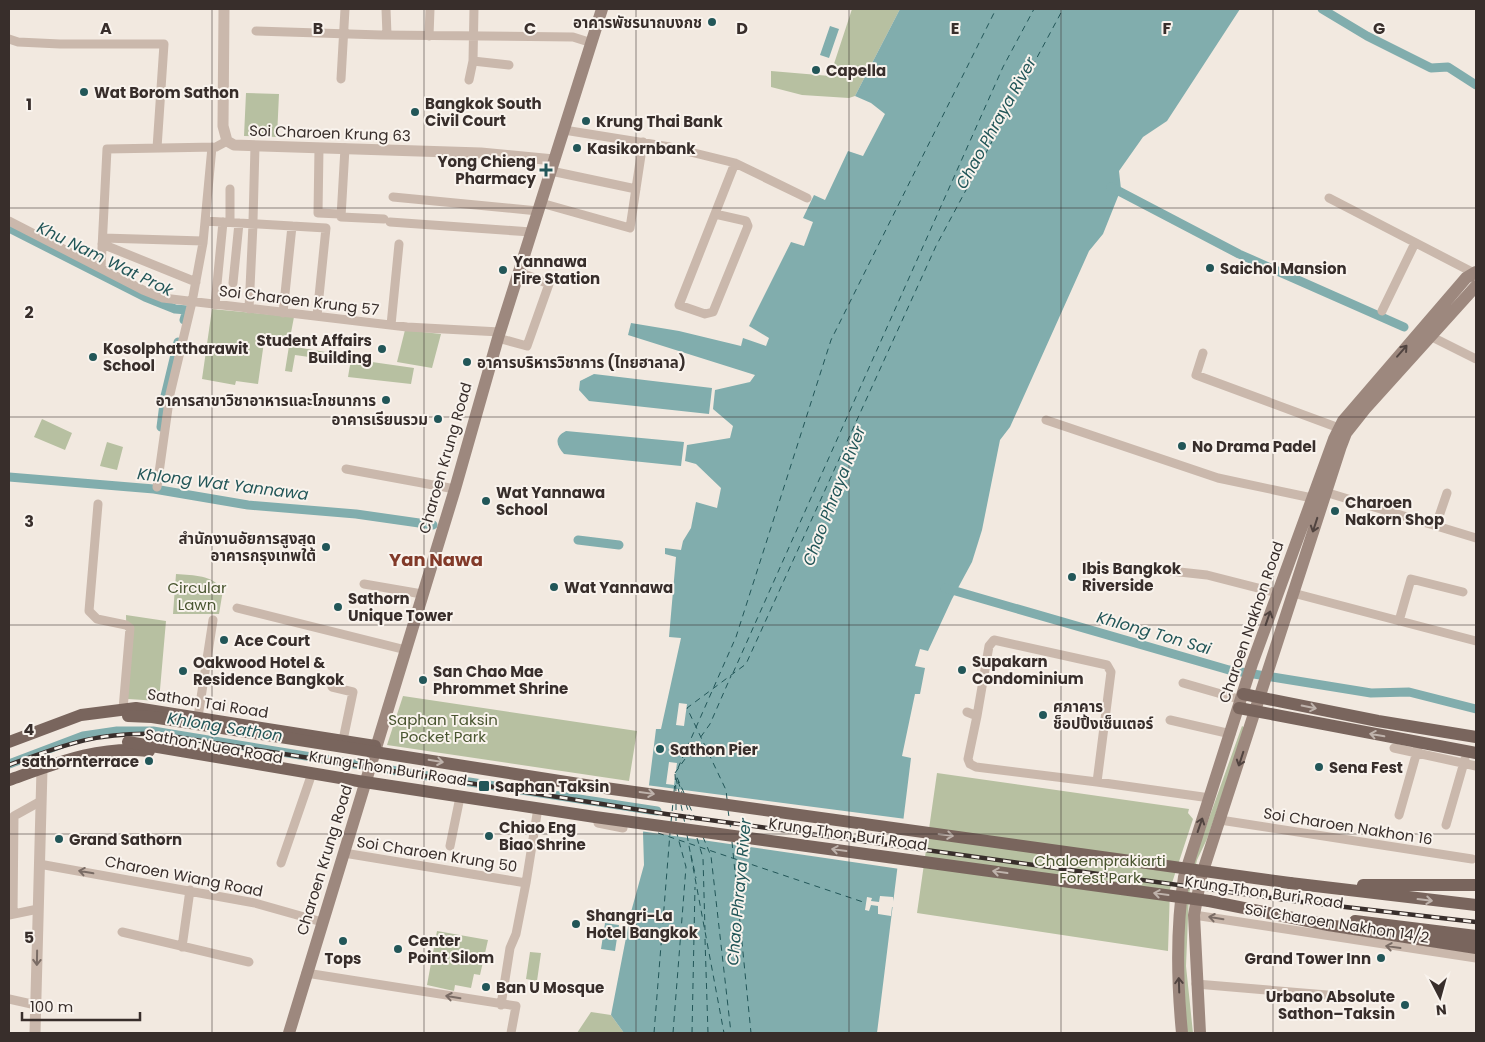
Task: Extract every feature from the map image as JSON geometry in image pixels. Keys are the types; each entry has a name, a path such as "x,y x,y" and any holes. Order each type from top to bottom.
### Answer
{"main road":[{"name":"Charoen Krung Road","path":"289,1033 366,775 455,490 499,335 602,9"},
{"name":"Charoen Nakhon Road","path":"1200,1033 1196,984 1194,915 1201,877 1256,713 1325,492 1346,433 1430,336 1476,277"},
{"name":"Charoen Nakhon Road","path":"1182,1033 1178,955 1180,904 1191,850 1231,734 1252,664 1338,428 1390,364 1466,278 1476,277"},
{"path":"1241,700 1261,697 1476,737"},
{"path":"1241,700 1256,713 1469,756"},
{"name":"Sathon Tai Road","path":"9,742 81,715 148,709 343,740 374,751"},
{"name":"Sathon Tai Road","path":"9,750 84,723 126,712"},
{"name":"Krung Thon Buri Road","path":"126,712 598,786 1290,882 1476,905"},
{"path":"1417,746 1419,727"},
{"name":"Sathon Nuea Road","path":"9,780 48,760 83,747 108,742 128,742"},
{"name":"Krung Thon Buri Road","path":"128,742 358,781 595,816 1476,936"},
{"name":"Sathon Nuea Road","path":"9,780 77,757 109,750 138,749 363,788"},
{"path":"1290,882 1470,885"},
{"path":"1209,901 1328,925 1476,948"}],"street":[{"path":"224,9 223,126 226,141"},
{"path":"341,79 345,9"},
{"path":"386,9 387,35"},
{"path":"429,36 430,9"},
{"path":"469,80 473,61 474,9"},
{"path":"256,31 429,36 573,37 592,43"},
{"path":"9,39 18,42 60,44 164,44 157,148"},
{"path":"473,61 509,65"},
{"path":"564,130 670,147 735,163 807,198"},
{"name":"Soi Charoen Krung 63","path":"102,241 106,150 212,147 226,141 234,145 490,154 553,166"},
{"path":"393,197 540,207 630,228 643,142"},
{"path":"248,309 256,146"},
{"path":"157,487 170,394 192,302 203,241 212,147"},
{"path":"319,148 318,213 340,214"},
{"path":"345,148 340,218 531,232"},
{"path":"715,214 746,221 748,226 713,312 705,314 679,304 735,163"},
{"path":"553,166 636,189"},
{"path":"230,189 233,283"},
{"path":"1329,198 1476,277"},
{"name":"Soi Charoen Krung 57","path":"9,221 163,298 391,325 499,335 527,346 549,282 519,272"},
{"path":"205,221 253,222 326,228 317,316"},
{"path":"215,305 230,222"},
{"path":"283,312 292,226"},
{"path":"102,241 203,241"},
{"path":"101,268 102,241"},
{"path":"102,241 196,282"},
{"path":"1382,311 1415,243"},
{"path":"391,325 399,244"},
{"path":"1430,336 1476,359"},
{"path":"1203,353 1196,375 1338,428"},
{"path":"1046,420 1218,478 1312,498"},
{"path":"346,469 455,490"},
{"path":"1325,492 1476,538"},
{"path":"1436,525 1447,493"},
{"path":"98,504 89,611 97,619 126,625 130,628 126,712"},
{"path":"1152,569 1207,575 1277,593"},
{"path":"1399,621 1411,579 1463,592"},
{"path":"364,584 422,594"},
{"path":"1293,593 1476,641"},
{"path":"237,608 406,650"},
{"path":"198,717 213,620"},
{"path":"1097,782 1111,672 1109,666 994,640 989,646 968,759 970,764 976,767 1210,798"},
{"path":"1183,683 1241,700"},
{"path":"332,687 353,692 343,740"},
{"path":"968,712 977,716"},
{"path":"1170,720 1231,734"},
{"path":"1394,748 1417,746 1399,815"},
{"path":"1469,756 1476,766"},
{"path":"1446,825 1469,756"},
{"path":"35,1033 42,769"},
{"path":"281,863 310,779"},
{"name":"Sathon Nuea Road","path":"363,788 623,828"},
{"path":"38,909 11,914 14,816 41,801"},
{"path":"450,846 459,802"},
{"path":"501,1005 510,948 516,934 526,883 537,814"},
{"name":"Soi Charoen Nakhon 16","path":"1220,820 1472,859"},
{"name":"Soi Charoen Krung 50","path":"344,853 526,883"},
{"name":"Charoen Wiang Road","path":"39,864 255,903 322,922"},
{"path":"182,946 190,890"},
{"name":"Soi Charoen Nakhon 14/2","path":"1194,915 1476,958"},
{"path":"122,932 249,962"},
{"path":"306,973 516,1006 511,1033"},
{"path":"1196,984 1351,997"},
{"path":"9,999 36,1004"}],"green space":[{"path":"852,9 900,9 855,96 849,98 802,95 771,87 771,71 830,76"},
{"path":"246,93 279,94 277,137 244,136"},
{"path":"212,309 294,317 290,338 265,335 258,384 236,381 235,385 202,379"},
{"path":"405,330 441,334 432,368 397,362"},
{"path":"289,346 344,355 344,362 295,355 292,372 285,371"},
{"path":"351,359 414,368 411,384 348,377"},
{"path":"42,419 72,433 65,450 34,437"},
{"path":"107,442 123,447 117,470 100,466"},
{"name":"Circular Lawn","path":"176,574 208,578 218,585 223,590 219,614 173,614"},
{"path":"126,615 166,621 159,701 128,699"},
{"name":"Saphan Taksin Pocket Park","path":"403,696 637,731 629,781 387,745"},
{"path":"1242,726 1245,728 1207,839 1197,860 1189,894 1186,966 1193,1033 1186,1033 1183,992 1184,903 1193,863"},
{"name":"Chaloemprakiarti Forest Park","path":"937,773 1189,809 1188,813 1193,819 1170,889 1168,951 917,913"},
{"path":"437,931 488,940 480,975 474,974 471,988 455,985 454,991 427,985"},
{"path":"530,952 541,953 537,981 526,979"},
{"path":"591,1012 611,1015 624,1033 577,1033"}],"water":[{"name":"Chao Phraya River","path":"900,9 1240,9 1167,121 1143,137 1119,171 1121,189 1103,234 1089,251 1010,427 1000,440 982,530 972,562 952,599 928,651 920,649 915,666 925,668 920,694 915,694 902,756 911,758 877,1033 624,1033 611,1015 631,912 644,865 643,833 656,729 661,729 681,638 669,637 676,557 665,554 665,548 681,550 683,541 691,528 696,502 717,508 721,488 696,464 685,461 687,445 730,438 733,426 713,409 715,390 750,382 755,375 628,335 631,323 679,331 741,346 743,338 766,346 769,338 749,326 791,242 804,246 813,222 803,218 814,195 825,200 848,151 863,156 885,114 871,103 855,96"},
{"path":"830,26 839,29 829,58 820,55"},
{"path":"594,374 712,388 709,414 589,401 579,390 580,381"},
{"path":"566,431 684,442 681,466 564,454 559,447 558,439"},
{"path":"605,923 619,925 615,951 601,949"}],"pier":[{"path":"679,703 687,704 684,726 676,725"},
{"path":"669,762 677,763 674,785 666,784"},
{"path":"646,785 906,819 900,869 640,831"},
{"path":"880,896 893,897 895,907 892,907 891,916 878,914 878,906 871,905 869,911 865,910 867,897 872,898 871,901 879,902"}],"waterway":[{"path":"1322,9 1367,36 1431,68 1448,67 1476,85"},
{"path":"1111,187 1239,254 1404,327"},
{"name":"Khu Nam Wat Prok","path":"9,228 145,297 175,309 187,310 184,320"},
{"name":"Khu Nam Wat Prok","path":"161,427 165,396 178,342"},
{"name":"Khlong Wat Yannawa","path":"9,477 154,489 248,505 356,514 433,525"},
{"name":"Khlong Wat Yannawa","path":"578,540 619,545"},
{"name":"Khlong Ton Sai","path":"945,588 1229,670 1371,693 1409,692 1476,709"},
{"name":"Khlong Sathon","path":"9,764 83,736 117,731 153,731 440,778"},
{"name":"Khlong Sathon","path":"450,779 657,811"}],"ferry route":[{"path":"678,768 736,637 831,340 996,9"},
{"path":"733,673 1003,67 1034,9"},
{"path":"727,799 726,790 687,708 746,664 936,246 1063,9"},
{"path":"684,793 675,773 710,724 731,676"},
{"path":"675,774 676,792"},
{"path":"676,778 679,792"},
{"path":"674,792 675,781"},
{"path":"678,781 682,793"},
{"path":"671,822 673,803"},
{"path":"676,804 676,822"},
{"path":"686,804 692,824"},
{"path":"681,805 685,824"},
{"path":"689,805 698,825"},
{"path":"728,810 731,831"},
{"path":"658,833 866,903"},
{"path":"654,1033 670,833"},
{"path":"673,1033 686,867 677,834"},
{"path":"687,835 724,1033"},
{"path":"703,837 711,856 731,1033"},
{"path":"697,838 703,858 705,930"},
{"path":"732,842 751,1033"},
{"path":"691,855 696,878"},
{"path":"692,1033 695,887"},
{"path":"705,939 708,1033"}],"railway":[{"path":"9,765 81,741 116,735 157,734 666,814 1293,901 1476,922"}],"place":[{"name":"อาคารพัชรนาถบงกช","path":"712,22"},
{"name":"Capella","path":"816,70"},
{"name":"Wat Borom Sathon","path":"84,92"},
{"name":"Bangkok South Civil Court","path":"415,112"},
{"name":"Krung Thai Bank","path":"586,121"},
{"name":"Kasikornbank","path":"577,148"},
{"name":"Yong Chieng Pharmacy","path":"546,170"},
{"name":"Saichol Mansion","path":"1210,268"},
{"name":"Yannawa Fire Station","path":"503,270"},
{"name":"Student Affairs Building","path":"382,349"},
{"name":"Kosolphattharawit School","path":"93,357"},
{"name":"อาคารบริหารวิชาการ (ไทยฮาลาล)","path":"467,362"},
{"name":"อาคารสาขาวิชาอาหารและโภชนาการ","path":"386,400"},
{"name":"อาคารเรียนรวม","path":"438,419"},
{"name":"No Drama Padel","path":"1182,446"},
{"name":"Wat Yannawa School","path":"486,501"},
{"name":"Charoen Nakorn Shop","path":"1335,511"},
{"name":"สำนักงานอัยการสูงสุด อาคารกรุงเทพใต้","path":"326,547"},
{"name":"Ibis Bangkok Riverside","path":"1072,577"},
{"name":"Wat Yannawa","path":"554,587"},
{"name":"Sathorn Unique Tower","path":"338,607"},
{"name":"Ace Court","path":"224,640"},
{"name":"Supakarn Condominium","path":"962,670"},
{"name":"Oakwood Hotel & Residence Bangkok","path":"183,671"},
{"name":"San Chao Mae Phrommet Shrine","path":"423,680"},
{"name":"ศุภาคาร ช็อปปิ้งเซ็นเตอร์","path":"1043,715"},
{"name":"Sathon Pier","path":"660,749"},
{"name":"sathornterrace","path":"149,761"},
{"name":"Sena Fest","path":"1319,767"},
{"name":"Saphan Taksin","path":"484,786"},
{"name":"Chiao Eng Biao Shrine","path":"489,836"},
{"name":"Grand Sathorn","path":"59,839"},
{"name":"Shangri-La Hotel Bangkok","path":"576,924"},
{"name":"Tops","path":"343,941"},
{"name":"Center Point Silom","path":"398,949"},
{"name":"Grand Tower Inn","path":"1381,958"},
{"name":"Ban U Mosque","path":"486,987"},
{"name":"Urbano Absolute Sathon–Taksin","path":"1405,1005"}],"district":[{"name":"Yan Nawa","path":"436,559"}]}
